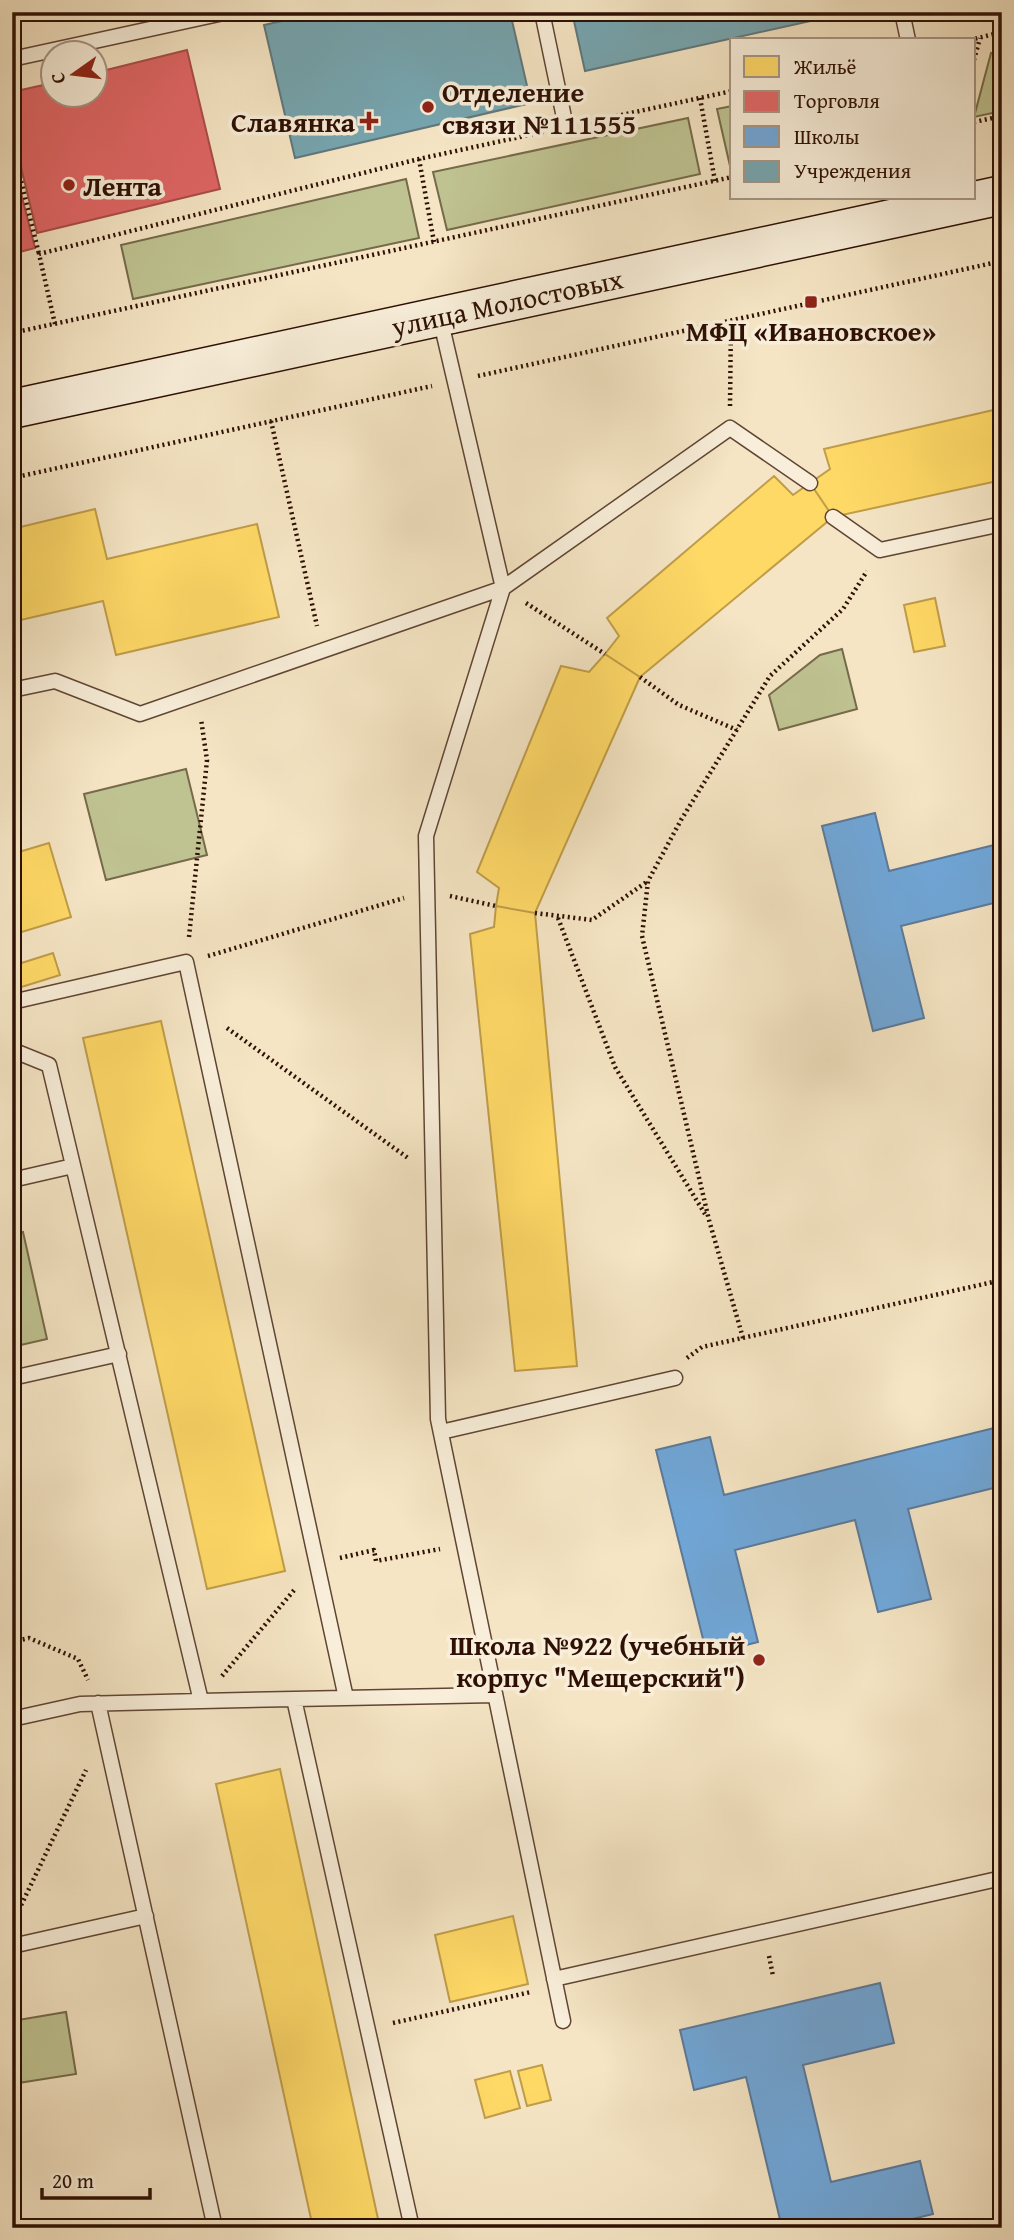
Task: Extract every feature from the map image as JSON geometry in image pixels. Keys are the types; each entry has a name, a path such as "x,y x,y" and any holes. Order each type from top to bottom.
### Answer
{"street":[{"name":"улица Молостовых","path":"976,200 1002,194"},
{"name":"улица Молостовых","path":"12,409 975,200"}],"lane":[{"path":"12,59 228,12"},
{"path":"542,12 566,127"},
{"path":"902,12 908,38"},
{"path":"440,317 503,588 426,836 441,1432 563,2021"},
{"path":"12,690 55,681 140,714 503,588 730,428 810,483"},
{"path":"833,517 880,550 1002,524"},
{"path":"12,1002 187,962 346,1698"},
{"path":"12,1050 49,1065 201,1701"},
{"path":"12,1180 73,1166"},
{"path":"12,1378 120,1354"},
{"path":"441,1432 675,1378"},
{"path":"12,1719 98,1703 495,1695"},
{"path":"294,1699 412,2228"},
{"path":"98,1703 215,2228"},
{"path":"555,1982 1002,1878"},
{"path":"12,1947 146,1916"}],"path":[{"path":"976,39 995,33 1002,34"},
{"path":"976,53 980,38"},
{"path":"39,254 419,159 730,91"},
{"path":"699,98 715,181"},
{"path":"976,122 1002,116"},
{"path":"12,145 55,324"},
{"path":"419,159 434,242"},
{"path":"12,333 730,177"},
{"path":"12,478 1002,261"},
{"path":"730,428 731,320"},
{"path":"271,421 323,651"},
{"path":"743,1338 709,1220 642,936 648,881 770,676 843,610 880,550"},
{"path":"503,588 605,654"},
{"path":"640,677 679,705 737,730"},
{"path":"197,694 207,760 187,962 427,892 496,906"},
{"path":"536,913 558,918 592,920 648,881"},
{"path":"558,918 615,1067 709,1220"},
{"path":"195,1005 433,1177"},
{"path":"653,1383 702,1347 1002,1280"},
{"path":"12,1642 30,1639 78,1659 98,1703"},
{"path":"12,1923 104,1731"},
{"path":"367,2029 555,1982"}],"green space":[{"path":"991,53 1002,56 1002,111 976,117"},
{"path":"730,106 730,166 717,109"},
{"path":"688,118 700,174 447,230 433,172"},
{"path":"406,179 419,238 133,299 121,245"},
{"path":"842,649 857,709 779,730 769,695 820,655"},
{"path":"186,769 207,855 106,880 84,794"},
{"path":"23,1232 47,1339 12,1347 12,1235"},
{"path":"66,2012 76,2074 12,2084 12,2021"}],"building: Жильё":[{"path":"1002,408 1002,480 833,517 810,483 830,469 824,449"},
{"path":"774,476 793,495 810,483 833,517 640,677 605,654 619,636 607,618"},
{"path":"95,509 107,559 257,524 279,617 116,655 103,601 12,622 12,529"},
{"path":"935,598 945,646 914,652 904,605"},
{"path":"605,654 640,677 535,913 496,906 499,888 477,872 561,666 589,672"},
{"path":"49,843 71,917 12,935 12,854"},
{"path":"496,906 535,913 577,1366 515,1371 470,934 494,927"},
{"path":"53,953 60,975 12,990 12,966"},
{"path":"161,1021 285,1571 207,1589 83,1038"},
{"path":"280,1769 380,2228 313,2228 216,1784"},
{"path":"513,1916 528,1984 450,2002 435,1935"},
{"path":"542,2065 551,2100 527,2106 518,2071"},
{"path":"510,2071 520,2108 485,2118 475,2080"}],"building: Торговля":[{"path":"187,50 220,189 37,233 12,130 12,92 38,86 38,108 108,108 108,70"},
{"path":"12,158 35,248 12,254"}],"building: Школы":[{"path":"875,813 889,871 1002,843 1002,901 901,926 924,1018 873,1031 822,826"},
{"path":"1002,1426 1002,1486 908,1509 931,1599 878,1612 855,1520 735,1550 758,1642 707,1655 656,1450 710,1437 724,1495"},
{"path":"880,1983 894,2043 803,2065 831,2182 920,2161 933,2214 876,2228 782,2228 746,2077 694,2090 680,2030"}],"building: Учреждения":[{"path":"322,12 510,12 531,103 295,158 264,25"},
{"path":"572,12 851,12 730,38 585,71"}],"place":[{"name":"Отделение связи №111555","path":"428,107"},
{"name":"Славянка","path":"369,121"},
{"name":"Лента","path":"69,185"},
{"name":"МФЦ «Ивановское»","path":"811,302"},
{"name":"Школа №922 (учебный корпус \"Мещерский\")","path":"759,1660"}]}
